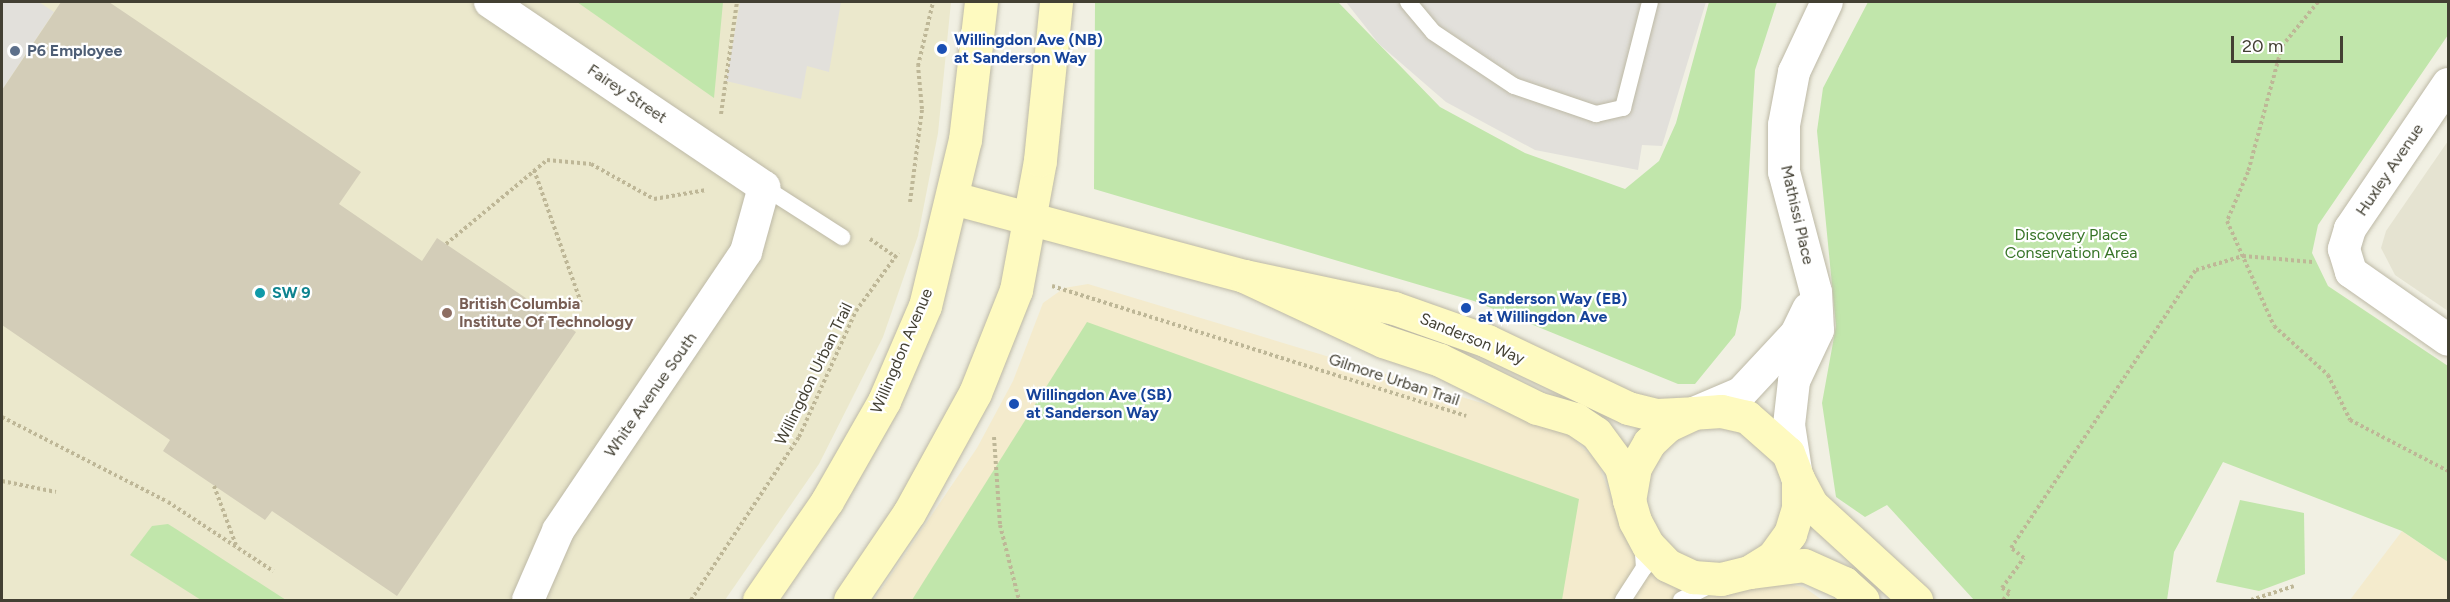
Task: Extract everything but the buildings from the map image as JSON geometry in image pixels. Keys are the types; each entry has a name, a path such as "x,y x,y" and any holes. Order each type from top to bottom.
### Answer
{"street":[{"name":"Fairey Street","path":"490,2 764,187"},
{"name":"Willingdon Avenue","path":"759,600 827,501 884,402 925,306 953,198 968,121 981,2"},
{"path":"850,600 909,513 975,393 1016,290 1030,219 1056,2"},
{"name":"Mathissi Place","path":"1798,479 1789,424 1794,381 1818,330 1816,292 1784,172 1784,125 1794,72 1827,2"},
{"name":"Huxley Avenue","path":"2345,260 2350,229 2448,84"},
{"name":"White Avenue South","path":"528,600 558,531 746,252 764,187"},
{"name":"Sanderson Way","path":"953,198 1244,276 1394,308 1487,341 1628,408 1657,416 1694,413"},
{"path":"2345,260 2364,282 2448,340"},
{"name":"Sanderson Way","path":"1244,276 1383,341 1440,360 1528,404 1575,419 1596,433 1621,467 1629,500"},
{"path":"1816,292 1796,334 1741,393 1668,425 1648,443 1635,467 1629,500 1642,535 1667,565 1693,577 1735,576 1804,565 1844,583 1863,600"},
{"path":"1694,413 1721,411 1748,417 1788,453 1798,479 1812,505 1916,600"},
{"path":"1735,576 1773,557 1790,534 1798,507 1798,479"}],"lane":[{"path":"1408,2 1433,32 1514,86 1596,114 1623,108 1650,2"},
{"path":"764,187 842,237"},
{"path":"1623,600 1644,568 1642,535"},
{"path":"1681,600 1735,576"}],"path":[{"path":"720,127 737,2"},
{"path":"909,209 922,109 918,66 933,2"},
{"path":"2318,2 2282,46 2248,172 2227,221 2274,326 2328,375 2350,420 2448,471"},
{"path":"446,244 547,160 591,164 654,199 712,188"},
{"path":"534,170 581,303"},
{"name":"Willingdon Urban Trail","path":"691,600 799,438 856,311 902,245"},
{"path":"2003,600 2010,592 2002,588 2024,558 2011,548 2196,270 2244,256 2345,260"},
{"name":"Gilmore Urban Trail","path":"1062,289 1474,418"},
{"path":"2,417 168,502 273,571"},
{"path":"994,437 1000,525 1019,600"},
{"path":"2,481 56,492"},
{"path":"214,486 237,548"},
{"path":"2251,600 2294,586"}],"shaded area":[{"name":"British Columbia Institute Of Technology","path":"2,2 951,2 938,133 918,236 883,337 819,464 725,600 2,600"},
{"name":"P6 Employee","path":"2,2 39,2 54,12 2,90"},
{"path":"740,2 841,2 829,72 807,66 801,99 726,81"},
{"path":"1346,2 1706,2 1662,146 1642,145 1638,170 1535,150 1446,102 1379,44"},
{"path":"2448,141 2448,311 2395,275 2381,248 2386,231"},
{"path":"1088,284 1485,404 1571,436 1598,463 1631,550 1668,581 1776,582 1804,587 1822,600 874,600 977,448 1013,381 1043,303 1064,288"},
{"path":"2402,531 2448,562 2448,600 2350,600"}],"green space":[{"path":"577,2 723,2 714,98"},
{"path":"1095,2 1338,2 1440,107 1525,153 1625,189 1659,161 1676,123 1709,2 1777,2 1755,70 1741,308 1735,335 1695,384 1678,384 1474,301 1094,189"},
{"name":"Discovery Place Conservation Area","path":"1868,2 2448,2 2448,35 2318,225 2312,253 2328,286 2448,366 2448,562 2402,531 2223,462 2174,552 2167,600 1974,600 1887,505 1865,517 1836,497 1822,403 1836,326 1817,131 1823,88"},
{"path":"1087,322 1579,499 1562,600 912,600"},
{"path":"2240,500 2304,513 2305,574 2259,591 2216,582"},
{"path":"168,524 286,600 201,600 130,555 152,526"}],"place":[{"name":"Willingdon Ave (NB) at Sanderson Way","path":"942,49"},
{"name":"P6 Employee","path":"15,51"},
{"name":"SW 9","path":"260,293"},
{"name":"Sanderson Way (EB) at Willingdon Ave","path":"1466,308"},
{"name":"British Columbia Institute Of Technology","path":"447,313"},
{"name":"Willingdon Ave (SB) at Sanderson Way","path":"1014,404"}]}
